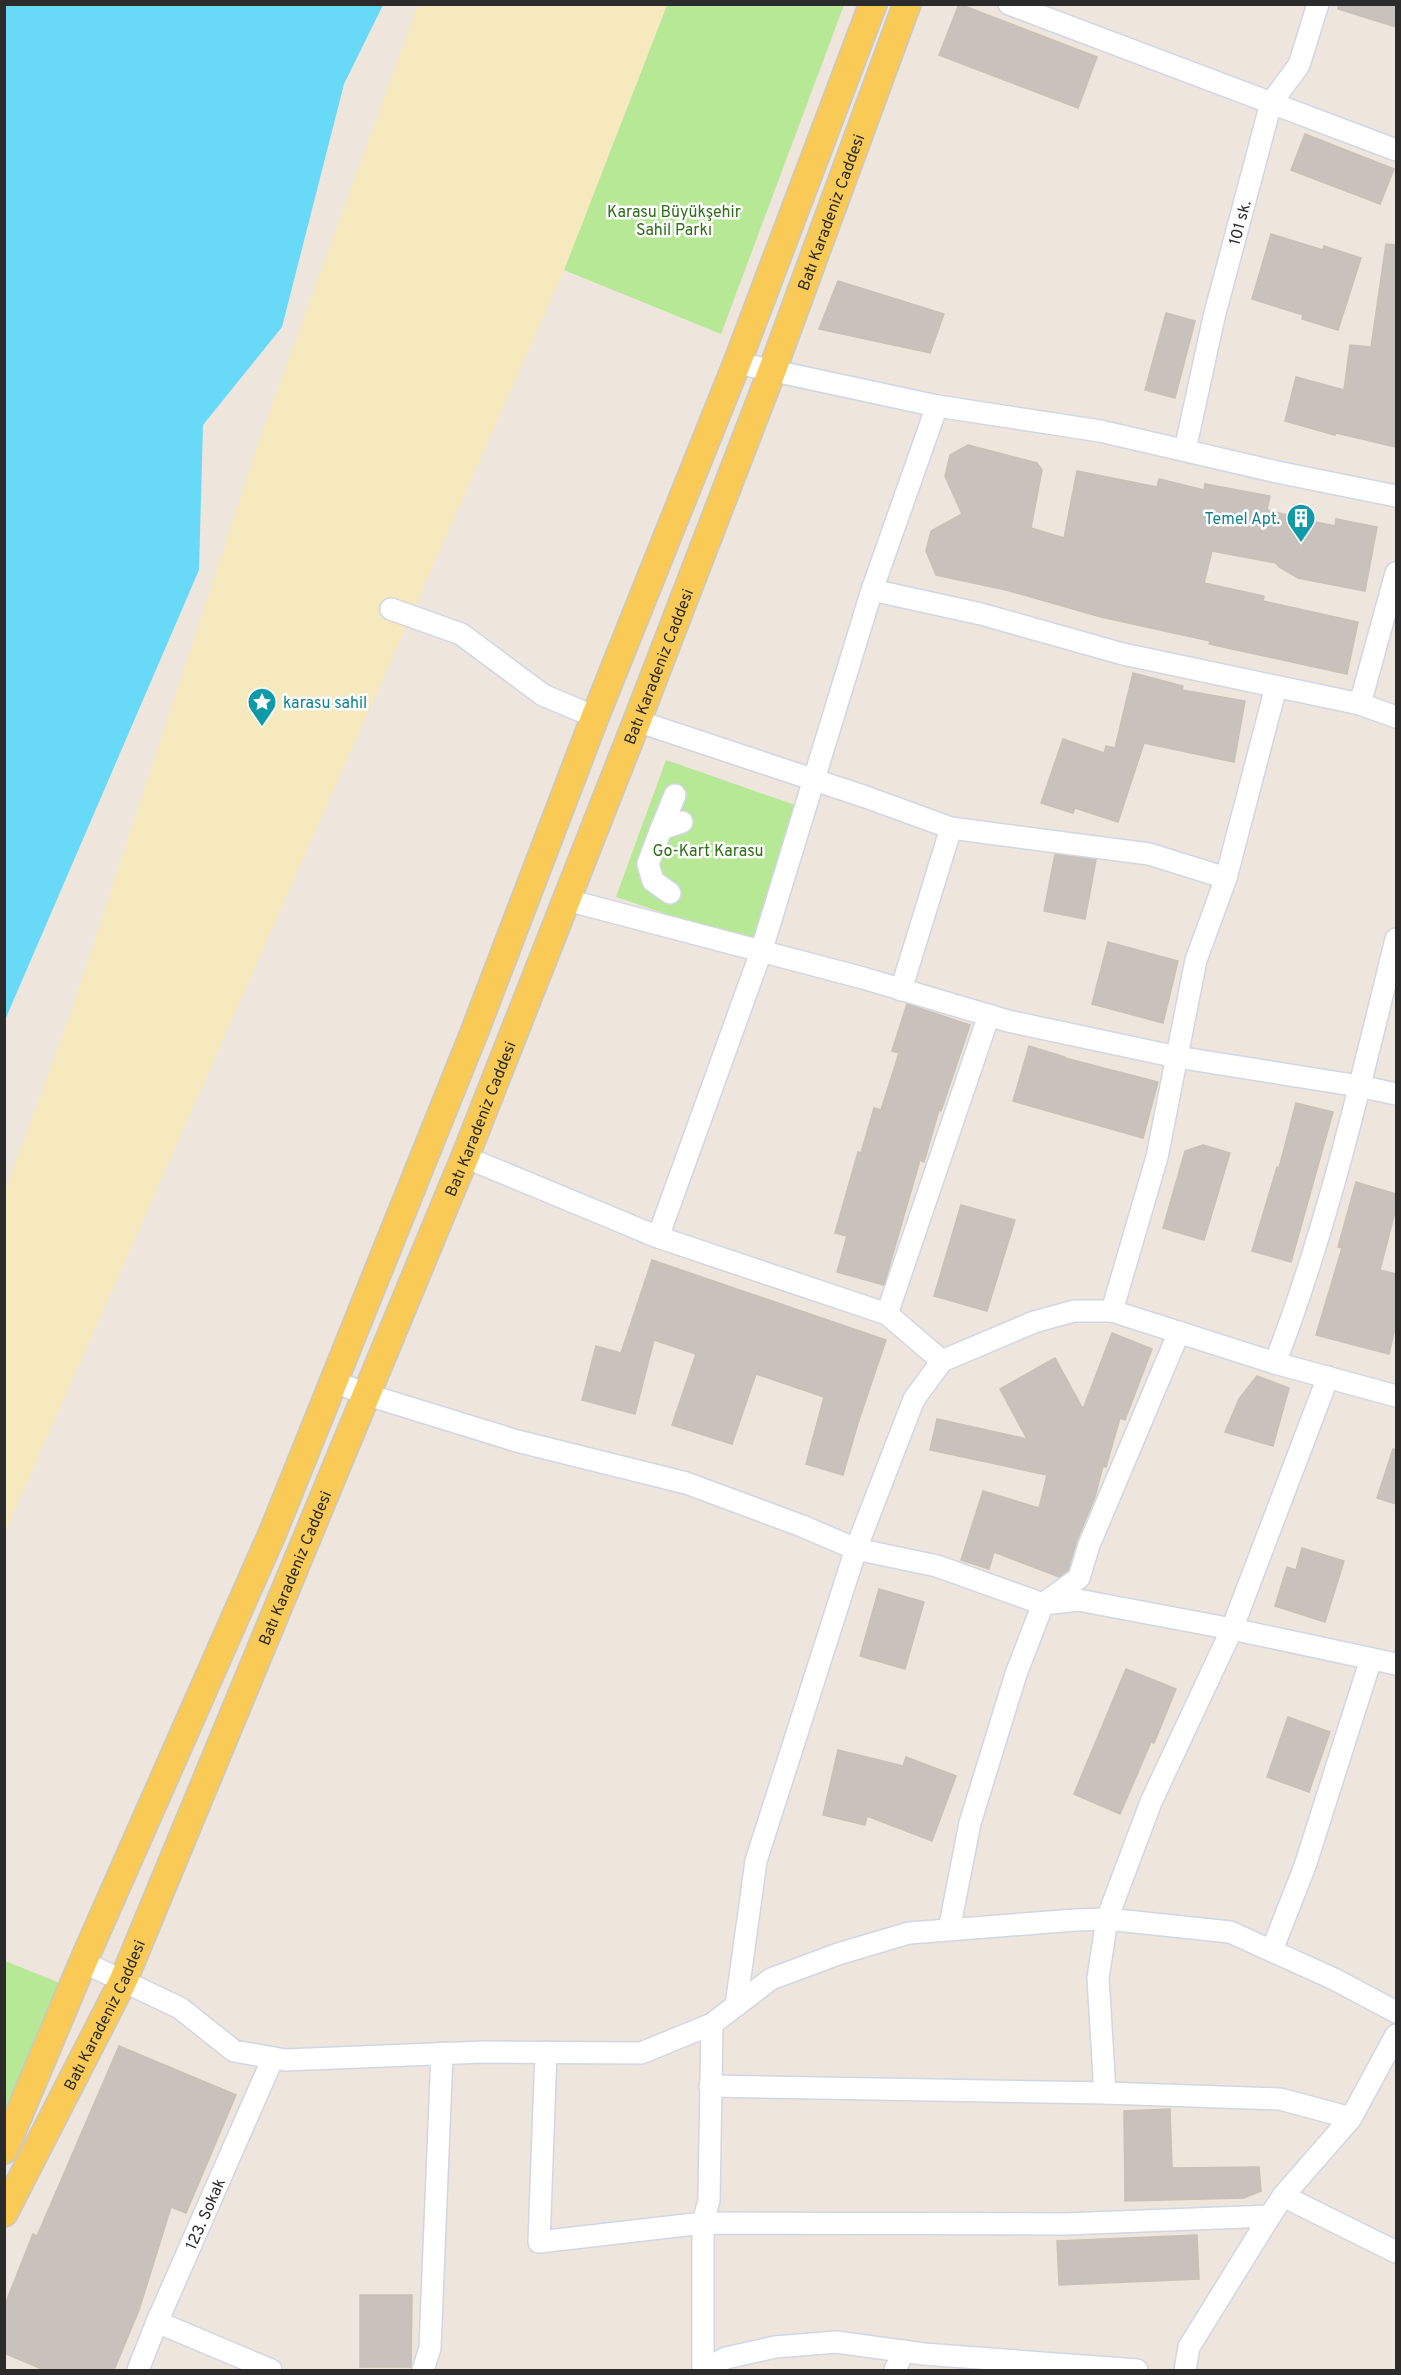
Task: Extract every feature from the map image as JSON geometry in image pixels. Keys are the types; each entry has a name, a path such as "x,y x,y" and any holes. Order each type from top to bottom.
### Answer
{"main road":[{"name":"Batı Karadeniz Caddesi","path":"4,2150 83,1962 273,1532 474,1033 595,717 737,363 873,4"},
{"name":"Batı Karadeniz Caddesi","path":"4,2212 123,1981 368,1395 465,1157 637,721 772,371 907,4"}],"street":[{"path":"1010,4 1396,150"},
{"name":"101 sk.","path":"1185,450 1214,317 1271,103 1299,65 1318,4"},
{"path":"737,363 937,406 1100,431 1277,472 1396,496"},
{"path":"658,1237 761,952 872,590 937,406"},
{"path":"1360,704 1396,573"},
{"path":"872,590 981,614 1123,654 1360,704 1396,717"},
{"path":"392,609 461,634 543,695 595,717"},
{"path":"1112,1311 1157,1157 1196,960 1226,878 1276,687"},
{"path":"637,721 951,828 1149,854 1226,878"},
{"path":"670,893 654,881 648,864 675,795"},
{"path":"661,829 682,822"},
{"path":"901,990 951,828"},
{"path":"567,900 1008,1021 1177,1057 1396,1094"},
{"path":"1275,1363 1297,1305 1321,1227 1396,939"},
{"path":"887,1314 989,1015"},
{"path":"465,1157 658,1237 887,1314 942,1361"},
{"path":"736,2006 756,1861 856,1549 914,1400 942,1361 1034,1322 1074,1311 1112,1311 1275,1363 1396,1396"},
{"path":"950,1930 970,1823 1016,1674 1043,1604 1079,1578 1089,1545 1179,1332"},
{"path":"1104,2093 1098,1978 1107,1919 1152,1802 1232,1629 1328,1377"},
{"path":"333,1381 368,1395 517,1441 686,1483 802,1526 856,1549 937,1566 1043,1604 1078,1600 1232,1629 1396,1664"},
{"path":"1272,1950 1305,1866 1371,1659"},
{"path":"83,1962 180,2008 234,2051 285,2060 442,2053 641,2053 712,2024 771,1979 838,1954 909,1933 1107,1919 1230,1932 1334,1979 1396,2012"},
{"path":"712,2024 710,2200 703,2223 704,2370 726,2358 776,2347 836,2343 904,2351 1137,2370"},
{"path":"1185,2370 1189,2347 1270,2216 1283,2196 1352,2118 1396,2035"},
{"path":"546,2052 539,2242 703,2223 1065,2224 1270,2216"},
{"path":"423,2370 430,2348 442,2053"},
{"name":"123. Sokak","path":"138,2370 273,2058"},
{"path":"710,2086 1104,2093 1280,2099 1352,2118"},
{"path":"1283,2196 1396,2252"},
{"path":"157,2322 272,2370"},
{"path":"895,2370 904,2351"}],"green space":[{"name":"Karasu Büyükşehir Sahil Parkı","path":"667,5 844,5 721,334 564,270"},
{"name":"Go-Kart Karasu","path":"666,760 798,806 752,943 616,897"},
{"path":"5,1961 75,1989 5,2160"}],"sand":[{"name":"karasu sahil","path":"418,5 667,5 564,270 5,1532 5,1191 70,1015 259,441"}],"water":[{"path":"5,4 383,5 344,84 282,327 203,425 199,570 5,1020"}],"building":[{"path":"959,4 1097,57 1078,108 939,55"},
{"path":"1338,4 1396,4 1396,27 1338,9"},
{"path":"1305,134 1394,169 1380,204 1291,170"},
{"path":"1271,234 1323,250 1324,246 1361,258 1338,330 1302,319 1303,315 1252,299"},
{"path":"1386,244 1396,245 1396,447 1336,433 1335,435 1285,421 1296,377 1344,390 1350,345 1371,347"},
{"path":"838,281 944,314 930,353 819,329"},
{"path":"1166,313 1195,321 1175,398 1145,390"},
{"path":"968,445 1037,463 1042,470 1031,528 1064,538 1077,471 1157,487 1159,479 1204,490 1205,484 1270,496 1267,510 1291,516 1298,522 1307,520 1335,526 1336,519 1377,527 1365,591 1298,578 1276,563 1212,551 1204,583 1264,596 1263,601 1358,622 1347,674 1209,644 1210,641 1101,617 1006,590 936,575 926,551 931,531 962,514 945,476 950,455"},
{"path":"1133,673 1183,686 1182,690 1245,701 1234,762 1144,743 1118,822 1075,808 1073,813 1041,803 1063,739 1104,753 1106,746 1115,748"},
{"path":"1055,854 1096,860 1085,919 1044,911"},
{"path":"1108,942 1178,961 1163,1023 1092,1004"},
{"path":"907,1004 970,1025 941,1111 939,1110 924,1162 920,1160 884,1285 837,1272 847,1236 835,1233 858,1152 861,1153 874,1108 881,1110 899,1053 892,1051"},
{"path":"1029,1046 1065,1058 1158,1082 1143,1138 1013,1101"},
{"path":"1296,1103 1333,1112 1291,1262 1252,1251 1277,1167 1279,1168"},
{"path":"1203,1145 1230,1153 1204,1240 1163,1228 1185,1151"},
{"path":"1356,1182 1396,1194 1396,1208 1380,1270 1396,1274 1396,1324 1389,1354 1316,1335 1342,1248 1338,1247"},
{"path":"961,1205 1015,1220 987,1311 934,1296"},
{"path":"652,1260 886,1340 843,1475 806,1464 824,1397 756,1374 732,1444 672,1425 696,1354 654,1340 635,1414 582,1400 596,1346 621,1353"},
{"path":"1112,1333 1152,1349 1125,1420 1120,1418 1106,1467 1103,1466 1095,1497 1077,1540 1068,1570 1059,1577 994,1552 989,1569 961,1560 983,1491 1039,1508 1047,1475 930,1450 937,1419 1027,1439 1000,1389 1055,1358 1083,1409"},
{"path":"1257,1376 1289,1388 1273,1446 1225,1432 1239,1399"},
{"path":"1393,1449 1396,1450 1396,1504 1377,1498"},
{"path":"1302,1548 1344,1561 1325,1622 1275,1606 1287,1567 1296,1570"},
{"path":"879,1589 924,1602 905,1669 860,1656"},
{"path":"1126,1669 1176,1689 1154,1743 1151,1742 1120,1814 1074,1794"},
{"path":"1288,1717 1330,1732 1309,1792 1267,1777"},
{"path":"838,1750 903,1766 906,1757 956,1776 932,1841 867,1816 865,1825 823,1815"},
{"path":"119,2046 236,2095 186,2213 171,2207 139,2310 114,2370 44,2370 4,2353 4,2307 33,2234 37,2236"},
{"path":"1170,2109 1172,2168 1259,2167 1261,2191 1244,2198 1125,2201 1124,2111"},
{"path":"1197,2235 1199,2279 1059,2285 1057,2241"},
{"path":"360,2295 412,2295 411,2367 360,2367"}],"place":[{"name":"Temel Apt.","path":"1301,544"},
{"name":"karasu sahil","path":"262,728"}]}
